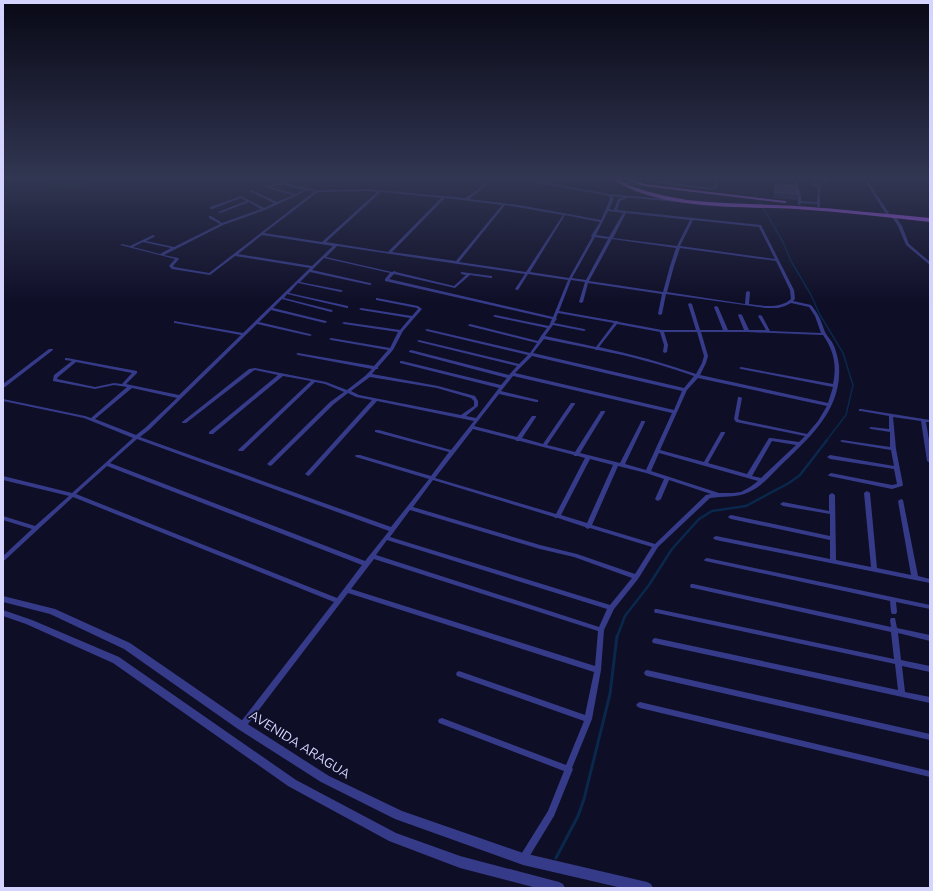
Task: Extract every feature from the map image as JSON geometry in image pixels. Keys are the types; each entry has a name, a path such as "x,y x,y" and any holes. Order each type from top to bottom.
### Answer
{"street":[{"path":"213,219 222,224"},
{"path":"162,254 222,224 237,219"},
{"path":"122,245 177,259 171,266 173,268 207,275 236,256 281,219"},
{"path":"323,243 350,219"},
{"path":"389,253 423,219"},
{"path":"457,262 492,219"},
{"path":"517,289 562,219"},
{"path":"242,726 471,427 520,365 530,355 552,323 570,279 602,221 587,219"},
{"path":"582,302 587,282 621,219"},
{"path":"679,219 760,226 794,295 791,302"},
{"path":"895,219 900,226 907,244 930,264"},
{"path":"660,314 664,293 678,248 691,220"},
{"path":"261,234 747,305 774,306 791,302 810,306 817,316 824,334 833,347 837,358 838,367 835,386 829,405 821,421 800,444 762,480 749,490 737,495 708,496 656,546 636,577 611,608 601,630 598,670 588,719 551,813 523,859"},
{"path":"130,247 153,236"},
{"path":"593,236 777,260"},
{"path":"142,241 174,248"},
{"path":"3,558 180,397 244,334 258,323 297,282 336,245"},
{"path":"236,256 311,269 370,284"},
{"path":"323,257 455,287 469,274"},
{"path":"925,260 930,260"},
{"path":"394,272 386,280 584,330"},
{"path":"462,273 490,277"},
{"path":"297,282 341,291"},
{"path":"747,305 748,292"},
{"path":"286,293 347,307"},
{"path":"281,298 331,311"},
{"path":"270,464 332,403 376,368 391,349 401,331 420,308 377,299"},
{"path":"648,472 685,390 697,376 706,356 700,331 690,304"},
{"path":"716,306 726,331"},
{"path":"271,309 325,322"},
{"path":"361,309 413,317"},
{"path":"557,312 662,331 768,331 824,334"},
{"path":"740,315 747,331"},
{"path":"495,316 552,323"},
{"path":"760,316 768,331"},
{"path":"175,322 244,334"},
{"path":"596,348 617,322"},
{"path":"258,323 310,335"},
{"path":"344,323 401,331"},
{"path":"470,325 596,348 670,366 697,376 829,405"},
{"path":"427,330 685,390"},
{"path":"662,331 666,344 665,352"},
{"path":"331,339 391,349"},
{"path":"419,341 520,365"},
{"path":"3,386 51,350"},
{"path":"412,351 511,376 675,412"},
{"path":"298,354 376,368"},
{"path":"67,359 135,372 123,385"},
{"path":"75,361 56,376 55,380 95,388 114,384 131,386 180,397"},
{"path":"402,362 536,401"},
{"path":"741,368 835,386"},
{"path":"184,422 251,370 314,381 335,386 347,392 375,400 477,420"},
{"path":"211,433 281,375"},
{"path":"368,375 438,387 473,397 476,401 476,406 462,417"},
{"path":"241,450 314,381"},
{"path":"92,419 131,386"},
{"path":"740,398 736,419 739,422 807,435"},
{"path":"3,400 92,419 136,438 393,530"},
{"path":"308,474 375,400"},
{"path":"544,446 573,404"},
{"path":"861,410 930,421"},
{"path":"576,455 603,412"},
{"path":"831,475 896,486 900,485 893,449 891,415"},
{"path":"518,440 534,417"},
{"path":"923,420 930,461"},
{"path":"588,527 619,464 643,422"},
{"path":"471,427 576,455 619,464 724,496"},
{"path":"871,428 891,431"},
{"path":"377,431 453,452"},
{"path":"705,464 724,433"},
{"path":"749,476 771,438 800,444"},
{"path":"842,441 893,449"},
{"path":"658,451 762,480"},
{"path":"358,456 588,527 656,546"},
{"path":"557,517 588,457"},
{"path":"830,457 896,468"},
{"path":"106,464 366,564"},
{"path":"3,478 73,495 338,601"},
{"path":"658,499 667,478"},
{"path":"867,493 874,570"},
{"path":"832,495 831,538 833,561"},
{"path":"901,501 915,578"},
{"path":"783,504 832,513"},
{"path":"409,508 532,545 574,555 636,577"},
{"path":"731,517 831,538"},
{"path":"3,518 36,528"},
{"path":"386,538 611,608"},
{"path":"716,538 930,581"},
{"path":"372,556 601,630"},
{"path":"707,560 930,607"},
{"path":"692,586 930,638"},
{"path":"347,590 598,670"},
{"name":"AVENIDA ARAGUA","path":"3,599 52,612 127,646 242,726 325,779 399,815 523,859 647,888"},
{"path":"893,599 894,612"},
{"path":"657,611 930,669"},
{"path":"3,613 30,622 116,660 292,783 393,837 460,862 559,888"},
{"path":"893,620 896,631 902,694"},
{"path":"655,641 930,700"},
{"path":"646,673 930,737"},
{"path":"459,674 588,719"},
{"path":"640,705 930,774"},
{"path":"442,721 569,769"}],"waterway":[{"path":"769,219 783,242 791,261 811,295 820,315 843,353 853,385 846,415 826,441"},
{"path":"617,637 625,616 649,585 672,549 699,519 712,511 746,506 789,483 800,475 827,440"},
{"path":"556,858 578,816 584,799 610,694 617,636"}]}
